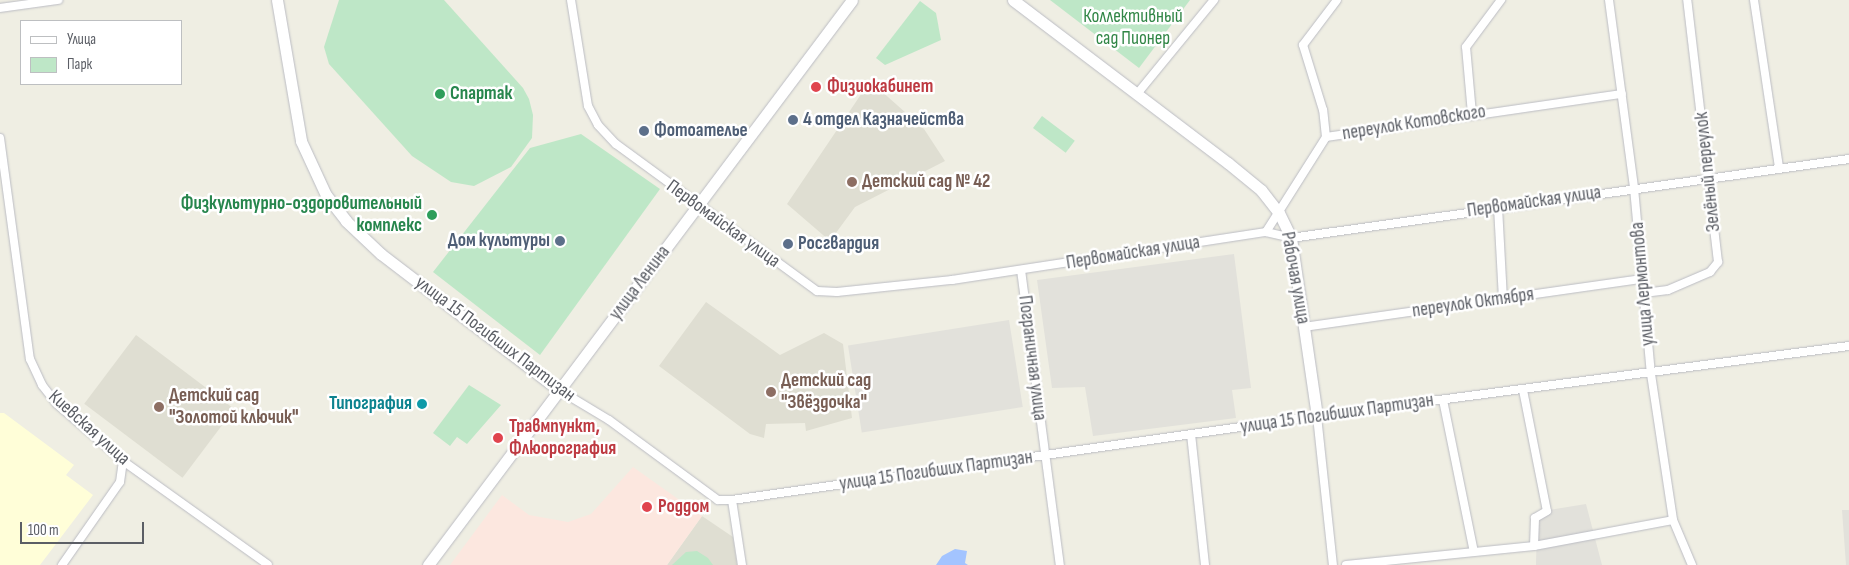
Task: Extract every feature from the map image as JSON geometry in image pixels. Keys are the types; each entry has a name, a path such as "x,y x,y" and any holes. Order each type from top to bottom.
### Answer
{"street":[{"path":"0,8 58,0"},
{"name":"улица 15 Погибших Партизан","path":"277,0 301,141 326,195 346,221 381,254 559,390 608,420 718,500 732,500 1317,416 1651,374 1849,346"},
{"name":"Первомайская улица","path":"571,0 588,106 598,125 616,144 817,291 837,292 1021,270 1266,232 1291,238 1498,207 1849,159"},
{"name":"улица Ленина","path":"428,565 852,0"},
{"name":"Рабочая улица","path":"1013,0 1261,190 1279,213 1291,238 1317,416 1333,565"},
{"path":"1136,94 1214,0"},
{"name":"переулок Котовского","path":"1337,0 1302,45 1323,110 1326,137 1472,114 1622,94"},
{"path":"1472,114 1466,46 1501,0"},
{"name":"улица Лермонтова","path":"1609,0 1634,188 1651,374 1673,520 1692,565"},
{"name":"Зелёный переулок","path":"1644,293 1668,290 1715,268 1718,262 1710,178 1688,0"},
{"path":"1754,0 1779,168"},
{"path":"1266,232 1326,137"},
{"name":"Киевская улица","path":"0,138 30,359 42,385 57,404 123,462 268,565"},
{"path":"1498,207 1503,299"},
{"name":"Пограничная улица","path":"1021,270 1060,565"},
{"name":"переулок Октября","path":"1304,327 1642,279"},
{"path":"1523,390 1547,511 1535,518 1534,546"},
{"path":"1443,400 1474,552"},
{"path":"1191,434 1205,565"},
{"path":"62,565 120,482 123,462"},
{"path":"732,500 742,565"},
{"path":"1346,565 1534,546 1673,520"}],"shaded area":[{"name":"Детский сад № 42","path":"870,81 924,129 945,161 855,207 830,241 787,204"},
{"path":"1234,254 1251,388 1232,390 1236,418 1093,436 1085,387 1052,388 1037,280"},
{"name":"Детский сад \"Звёздочка\"","path":"706,302 780,355 824,333 843,344 852,418 806,431 805,423 766,424 764,438 750,434 659,366"},
{"path":"1009,320 1023,407 862,432 848,345"},
{"name":"Детский сад \"Золотой ключик\"","path":"136,335 234,409 182,478 84,404"},
{"path":"0,413 4,413 74,465 66,475 93,495 40,565 0,565"},
{"path":"633,467 702,516 667,565 450,565 502,495 529,515 568,522 591,514"},
{"path":"1586,504 1602,565 1536,565 1537,520 1549,510"},
{"path":"1842,510 1849,510 1849,565 1846,565"},
{"path":"702,516 733,537 737,565 667,565"}],"green space":[{"name":"Спартак","path":"339,0 444,0 523,88 529,99 533,115 532,138 511,167 474,186 451,182 412,156 329,64 324,47"},
{"name":"Коллективный сад Пионер","path":"1050,0 1190,0 1139,68"},
{"path":"920,1 936,13 941,40 885,65 876,58"},
{"path":"1042,116 1075,141 1066,153 1033,128"},
{"path":"581,134 660,189 540,355 433,272 530,148"},
{"path":"469,385 501,405 467,444 457,437 450,446 433,433"},
{"path":"697,551 708,558 713,565 672,565 686,552"}],"water":[{"path":"955,549 967,551 965,563 968,565 936,565 942,556"}],"place":[{"name":"Физиокабинет","path":"816,87"},
{"name":"Спартак","path":"440,94"},
{"name":"4 отдел Казначейства","path":"793,120"},
{"name":"Фотоателье","path":"644,131"},
{"name":"Детский сад № 42","path":"852,182"},
{"name":"Физкультурно-оздоровительный комплекс","path":"432,215"},
{"name":"Дом культуры","path":"560,241"},
{"name":"Росгвардия","path":"788,244"},
{"name":"Детский сад \"Звёздочка\"","path":"771,392"},
{"name":"Типография","path":"422,404"},
{"name":"Детский сад \"Золотой ключик\"","path":"159,407"},
{"name":"Травмпункт, Флюорография","path":"498,438"},
{"name":"Роддом","path":"647,507"}]}
